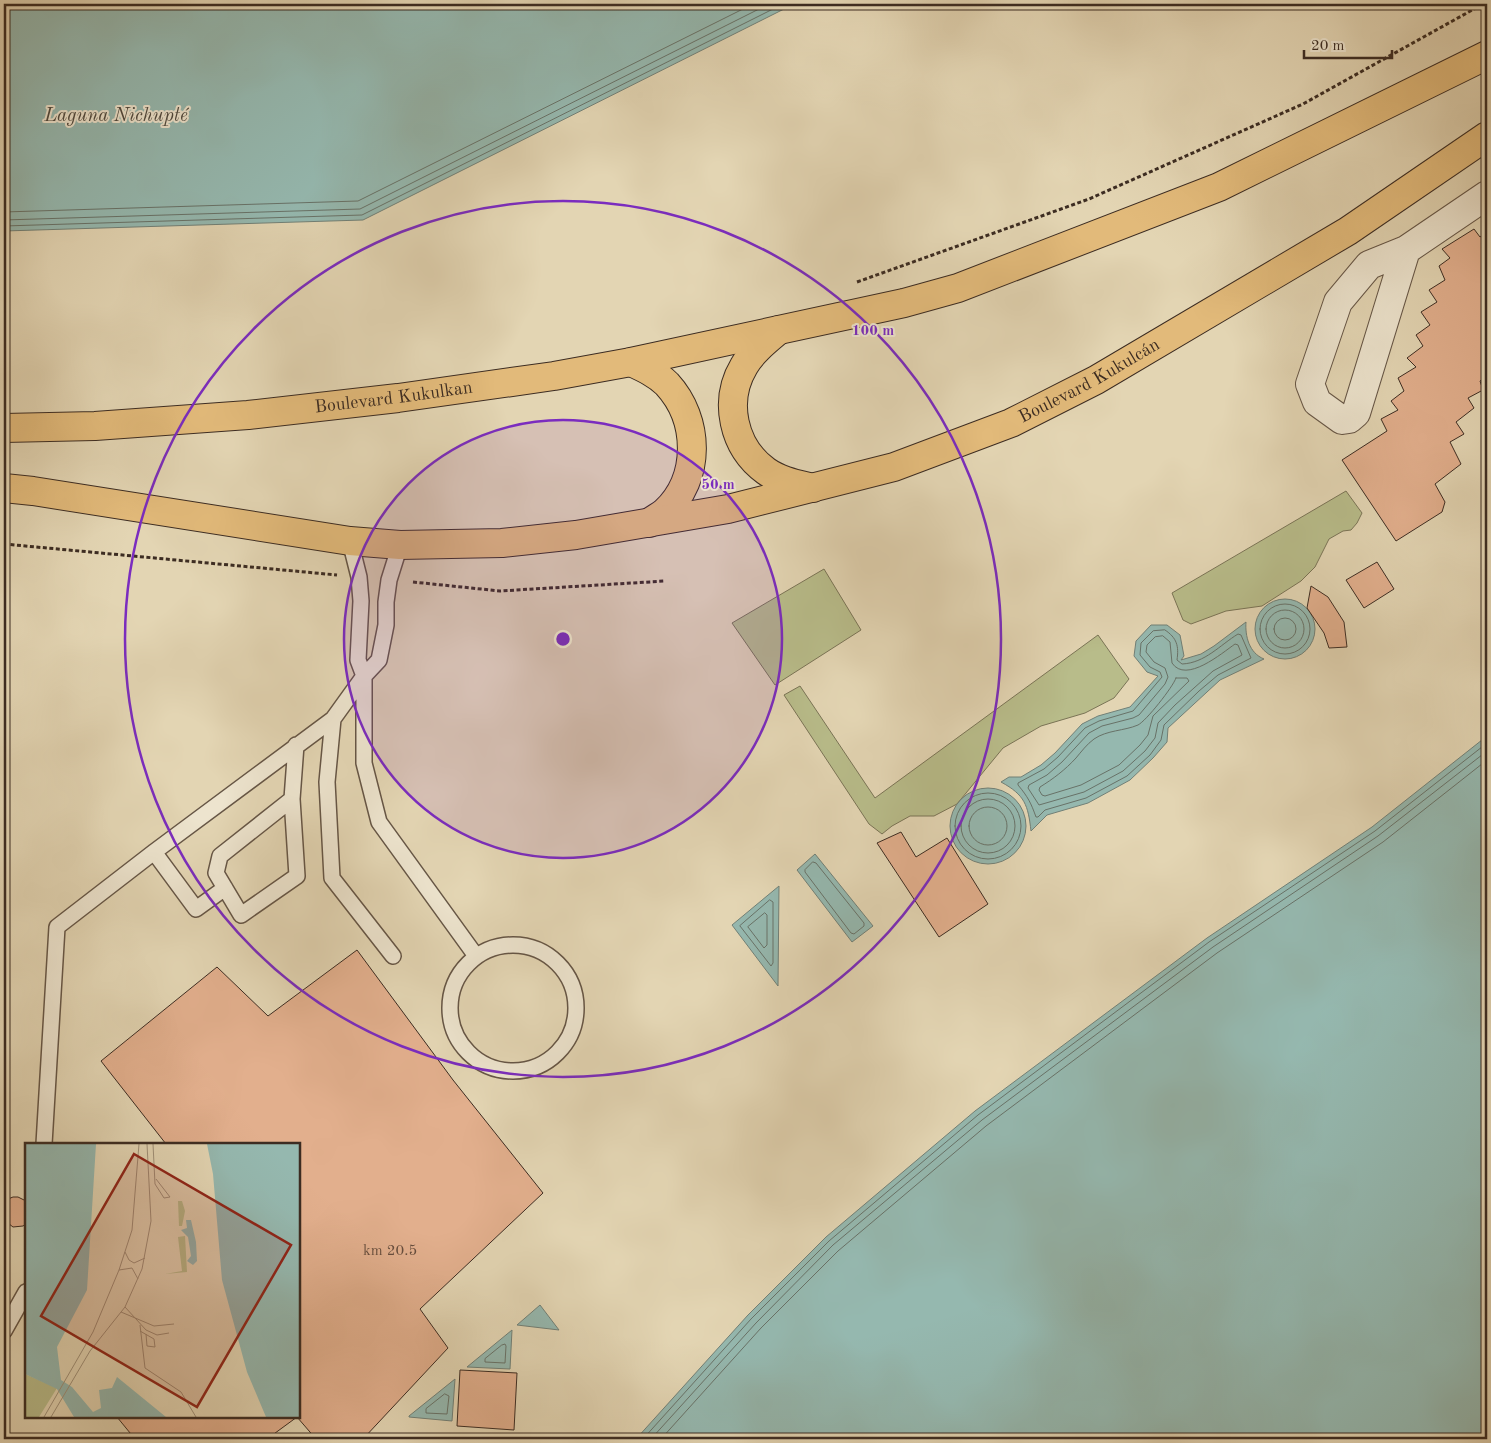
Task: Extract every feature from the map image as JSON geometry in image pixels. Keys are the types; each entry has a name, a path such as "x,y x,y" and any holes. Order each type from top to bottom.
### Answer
{"main road":[{"path":"813,488 788,482 767,472 749,455 737,434 732,411 734,387 744,365 760,346 779,330 958,288 1219,187 1487,55"},
{"name":"Boulevard Kukulcán","path":"648,524 728,509 894,467 1011,423 1087,385 1348,231 1487,136"},
{"name":"Boulevard Kukulkan","path":"4,428 95,426 248,415 398,398 544,377 631,362 779,330"},
{"path":"4,488 34,491 350,541 400,545 502,542 576,535 648,524 664,512 678,496 692,458 692,438 688,418 679,400 666,383 650,371 631,362"}],"street":[{"path":"1406,250 1356,413 1350,420 1342,420 1317,402 1310,384 1338,302 1369,265 1406,250 1487,195"}],"lane":[{"path":"350,541 359,578 361,601 358,660 364,676 364,762 379,822 476,956"},
{"path":"44,1143 57,927 332,719 364,676 379,660 384,644 389,580 400,545"},
{"path":"332,719 327,782 332,878 393,956"},
{"path":"292,799 220,856 216,873 241,915 297,876 292,799 296,745"},
{"path":"154,852 196,909 225,888"},
{"path":"507,944 523,945 539,950 553,958 564,971 572,985 576,1001 576,1018 571,1034 563,1048 551,1059 536,1067 520,1071 504,1070 488,1066 474,1057 462,1045 454,1030 451,998 456,982 464,968 476,956 491,948 507,944"},
{"path":"4,1331 25,1294"}],"path":[{"path":"849,284 1089,199 1303,104 1483,4"}],"green space":[{"path":"1346,491 1362,513 1357,523 1351,530 1343,531 1329,539 1315,567 1301,581 1262,606 1226,611 1191,624 1183,620 1172,593"},
{"path":"824,569 861,630 775,685 732,623"},
{"path":"1098,635 1129,679 1114,698 1085,713 1041,726 1003,748 957,804 934,816 910,816 882,834 869,824 784,695 800,686 875,798"}],"water":[{"name":"Laguna Nichupté","path":"4,4 794,4 363,220 4,231"},
{"path":"1285,599 1302,604 1310,612 1315,629 1310,646 1302,654 1285,659 1268,654 1260,646 1255,629 1260,612 1268,604"},
{"path":"1246,622 1249,644 1255,653 1264,659 1220,680 1168,728 1167,742 1130,780 1088,803 1047,815 1031,831 1027,807 1024,802 1015,791 1001,782 1009,777 1021,777 1041,765 1082,724 1098,716 1130,707 1158,676 1147,672 1134,656 1136,641 1151,625 1167,625 1180,635 1184,656 1181,660 1201,654"},
{"path":"1487,736 1487,1439 636,1439 748,1315 826,1237 975,1111 1207,938 1372,827"},
{"path":"988,788 1003,791 1015,799 1023,811 1026,826 1023,841 1015,853 1003,861 988,864 973,861 961,853 953,841 950,826 953,811 961,799 973,791"},
{"path":"815,854 873,926 852,942 797,870"},
{"path":"779,886 778,986 732,925"},
{"path":"540,1305 559,1330 517,1325"},
{"path":"512,1330 510,1369 467,1367"},
{"path":"455,1379 452,1421 409,1417 409,1416"}],"building":[{"path":"1474,229 1480,237 1487,232 1487,376 1480,381 1483,390 1468,398 1474,408 1456,422 1464,434 1450,442 1461,464 1435,484 1445,502 1442,512 1396,541 1342,460 1387,431 1381,419 1398,410 1391,401 1404,391 1398,378 1416,367 1407,358 1423,346 1416,335 1430,325 1421,312 1437,302 1429,290 1445,280 1439,266 1450,258 1442,249"},
{"path":"1377,562 1394,589 1364,608 1346,580"},
{"path":"1311,586 1328,597 1344,622 1347,647 1329,648 1324,633 1307,608"},
{"path":"901,832 916,857 947,838 988,904 939,937 877,843"},
{"path":"357,950 453,1080 543,1193 420,1309 448,1348 363,1439 316,1439 298,1418 300,1418 300,1143 165,1143 101,1061 217,967 268,1016"},
{"path":"18,1197 25,1200 25,1225 23,1226 13,1227 4,1220 4,1204 8,1199"},
{"path":"460,1370 517,1373 514,1430 457,1426"},
{"path":"118,1418 296,1418 267,1439 135,1439"}]}
